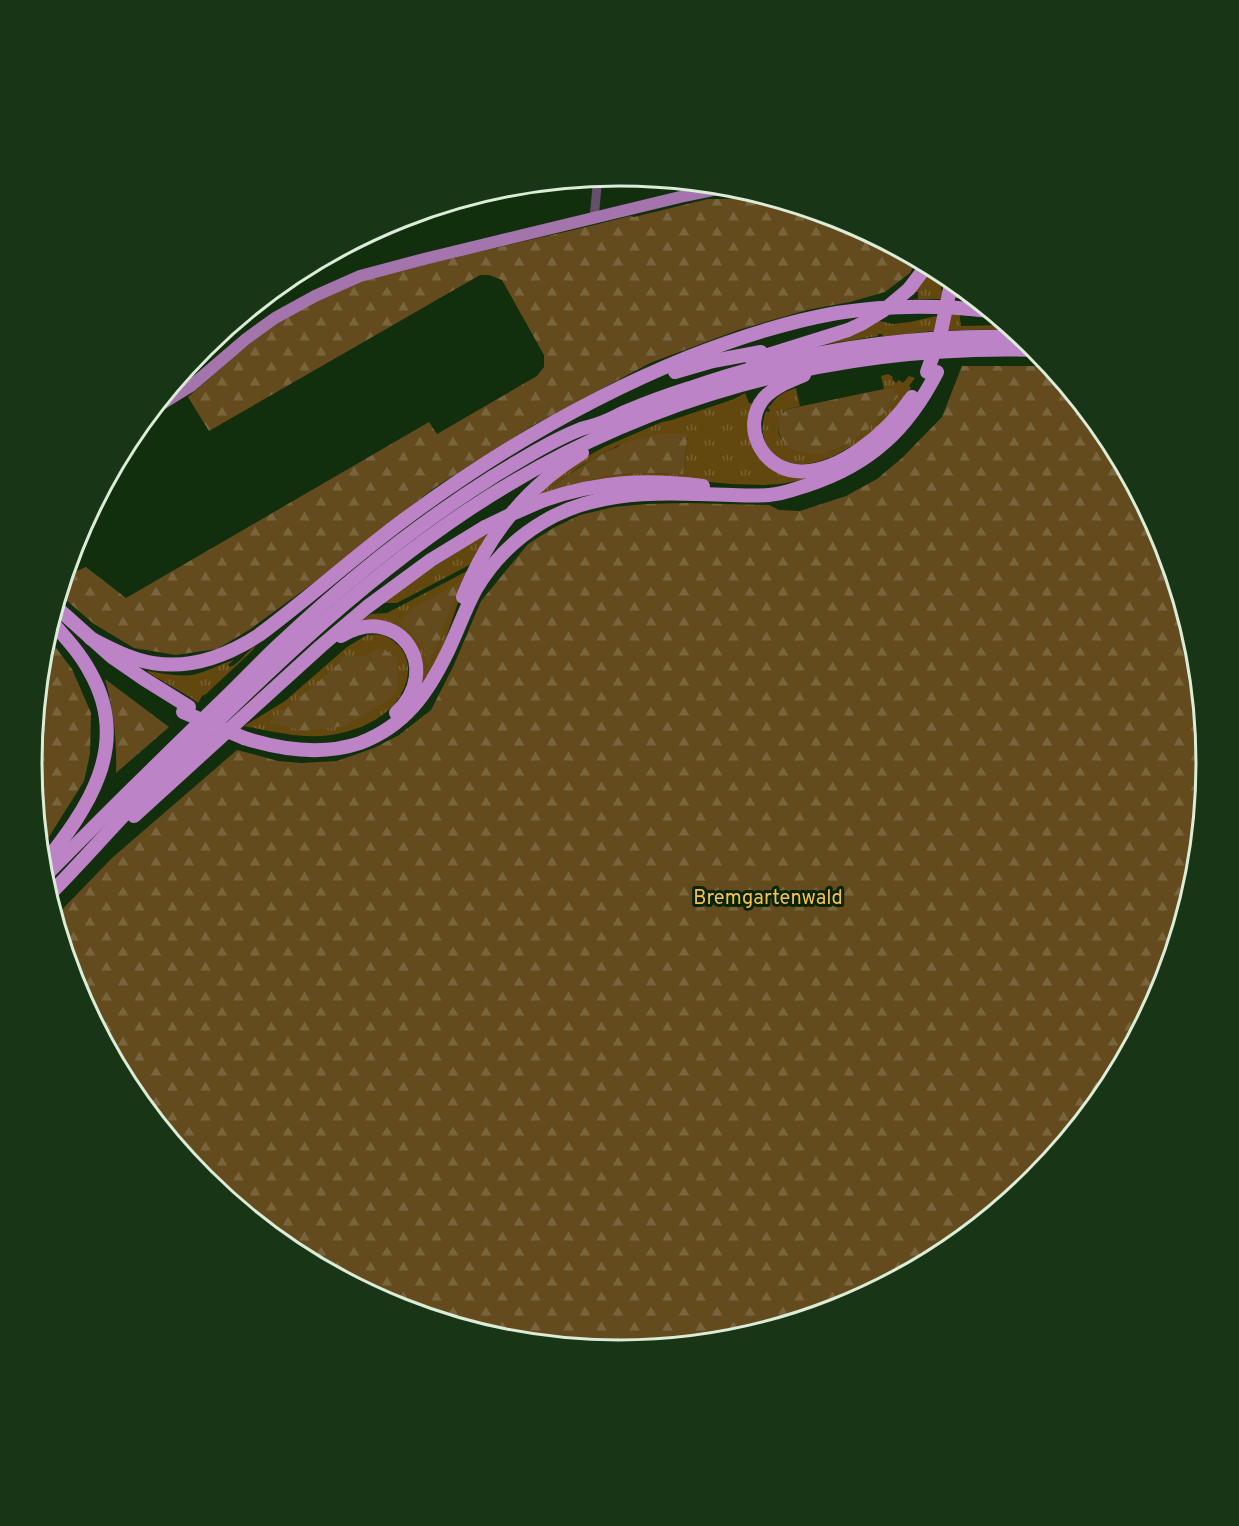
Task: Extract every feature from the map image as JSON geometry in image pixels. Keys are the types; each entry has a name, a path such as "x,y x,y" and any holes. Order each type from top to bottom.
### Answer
{"highway":[{"path":"583,428 594,418 692,380 848,330 899,299 922,272"},
{"path":"59,625 151,694 269,745 302,750 323,750 353,745 381,733 398,722 418,702 449,650 468,604 485,575 514,543 544,521 581,505 629,495 786,493 838,474 884,444 919,404 952,329 954,293"},
{"path":"90,638 134,659 164,665 201,662 231,651 266,630 375,541 431,500 477,469 597,398 733,340 796,322 877,308 927,307 977,310"},
{"path":"52,869 283,641 350,582 416,530 475,489 531,455 583,428 599,424 692,387 796,358 906,341 958,337 1009,337"},
{"path":"552,424 620,392 668,374 713,361 793,348"},
{"path":"56,888 147,792 278,664 411,551 466,512 537,467 612,430 712,393 784,373 877,357 957,350 1023,350"},
{"path":"877,357 851,367 806,375 789,381 772,391 760,404 754,424 756,441 765,456 778,466 797,471 817,470 837,462 870,442 890,424 932,372"},
{"path":"435,676 478,562 502,524 525,497 557,469 581,453 661,412"},
{"path":"79,865 341,629 436,556 484,527 544,500 587,487 623,482 659,482 749,490 807,486"},
{"path":"63,612 131,671 186,710"},
{"path":"247,735 310,743 335,741 366,733 401,709 413,689 417,673 415,657 407,642 392,631 376,626 367,626 349,632 302,663"},
{"path":"50,856 90,796 104,761 108,735 106,712 101,693 75,649 59,628"}],"main road":[{"path":"172,398 191,386 268,323 298,305 360,276 388,267 706,192"}],"street":[{"path":"594,218 597,187"}],"green space":[{"path":"734,197 769,205 805,216 875,245 913,266 910,273 885,292 850,302 807,310 738,330 650,363 532,426 434,488 323,576 249,630 217,649 176,655 134,648 94,624 66,600 75,572 86,567 126,598 429,422 437,434 537,376 544,367 544,355 502,280 489,275 480,275 209,431 188,397 243,349 287,317 344,288 389,273 630,216 634,217 708,199"},
{"path":"927,275 942,284 943,291 941,299 918,299 918,292 914,292"},
{"path":"959,311 961,326 995,325 1000,329 934,331 886,336 878,334 878,336 822,345 879,321 893,324"},
{"name":"Bremgartenwald","path":"962,366 1039,366 1054,382 1078,411 1120,474 1153,542 1177,614 1192,688 1196,725 1196,801 1186,876 1166,949 1153,984 1120,1052 1078,1115 1028,1171 971,1221 940,1243 875,1281 840,1297 769,1321 732,1329 695,1336 620,1340 544,1336 507,1329 470,1321 399,1297 364,1281 299,1243 268,1221 211,1171 161,1115 119,1052 86,984 73,949 62,910 112,858 237,750 278,761 301,763 337,761 374,748 399,735 431,710 453,667 481,601 528,544 555,527 580,515 614,507 646,504 769,505 779,510 800,511 846,496 877,479 902,458 942,417"},
{"path":"888,374 896,383 899,380 903,383 909,376 915,378 909,386 911,388 888,418 846,450 813,463 797,464 782,460 767,446 763,431 766,411 769,412 768,408 778,396 796,388 800,406 783,412 778,430 785,443 808,452 823,453 850,442 897,398 894,389 884,389 881,376"},
{"path":"884,389 894,389 897,398 859,436 841,447 812,454 788,447 781,437 778,425 783,413 788,409"},
{"path":"745,393 749,403 754,404 755,446 812,478 762,485 677,479 530,500 574,464 604,447 662,422 734,399","holes":["688,434 683,474 614,475 549,489 579,467 617,446"]},
{"path":"659,434 688,434 683,474 614,475 548,490 586,464 626,443"},
{"path":"498,525 475,562 397,603 383,603 473,542 481,534"},
{"path":"469,570 444,644 433,669 410,705 410,642 359,622 371,614 387,613"},
{"path":"462,581 428,665 421,646 400,623 412,609"},
{"path":"367,635 381,635 391,640 400,647 407,662 407,677 402,692 393,706 382,716 355,729 317,736 293,735 244,726 285,701 347,647"},
{"path":"54,645 72,669 91,713 90,754 84,781 47,839 43,801 43,725"},
{"path":"255,646 202,696 198,703 147,672 192,675 234,660 228,665 230,667"},
{"path":"381,648 397,658 398,688 391,698 345,726 304,731 269,722 334,669 345,655 363,657"},
{"path":"105,679 169,727 116,773 114,726"}]}
